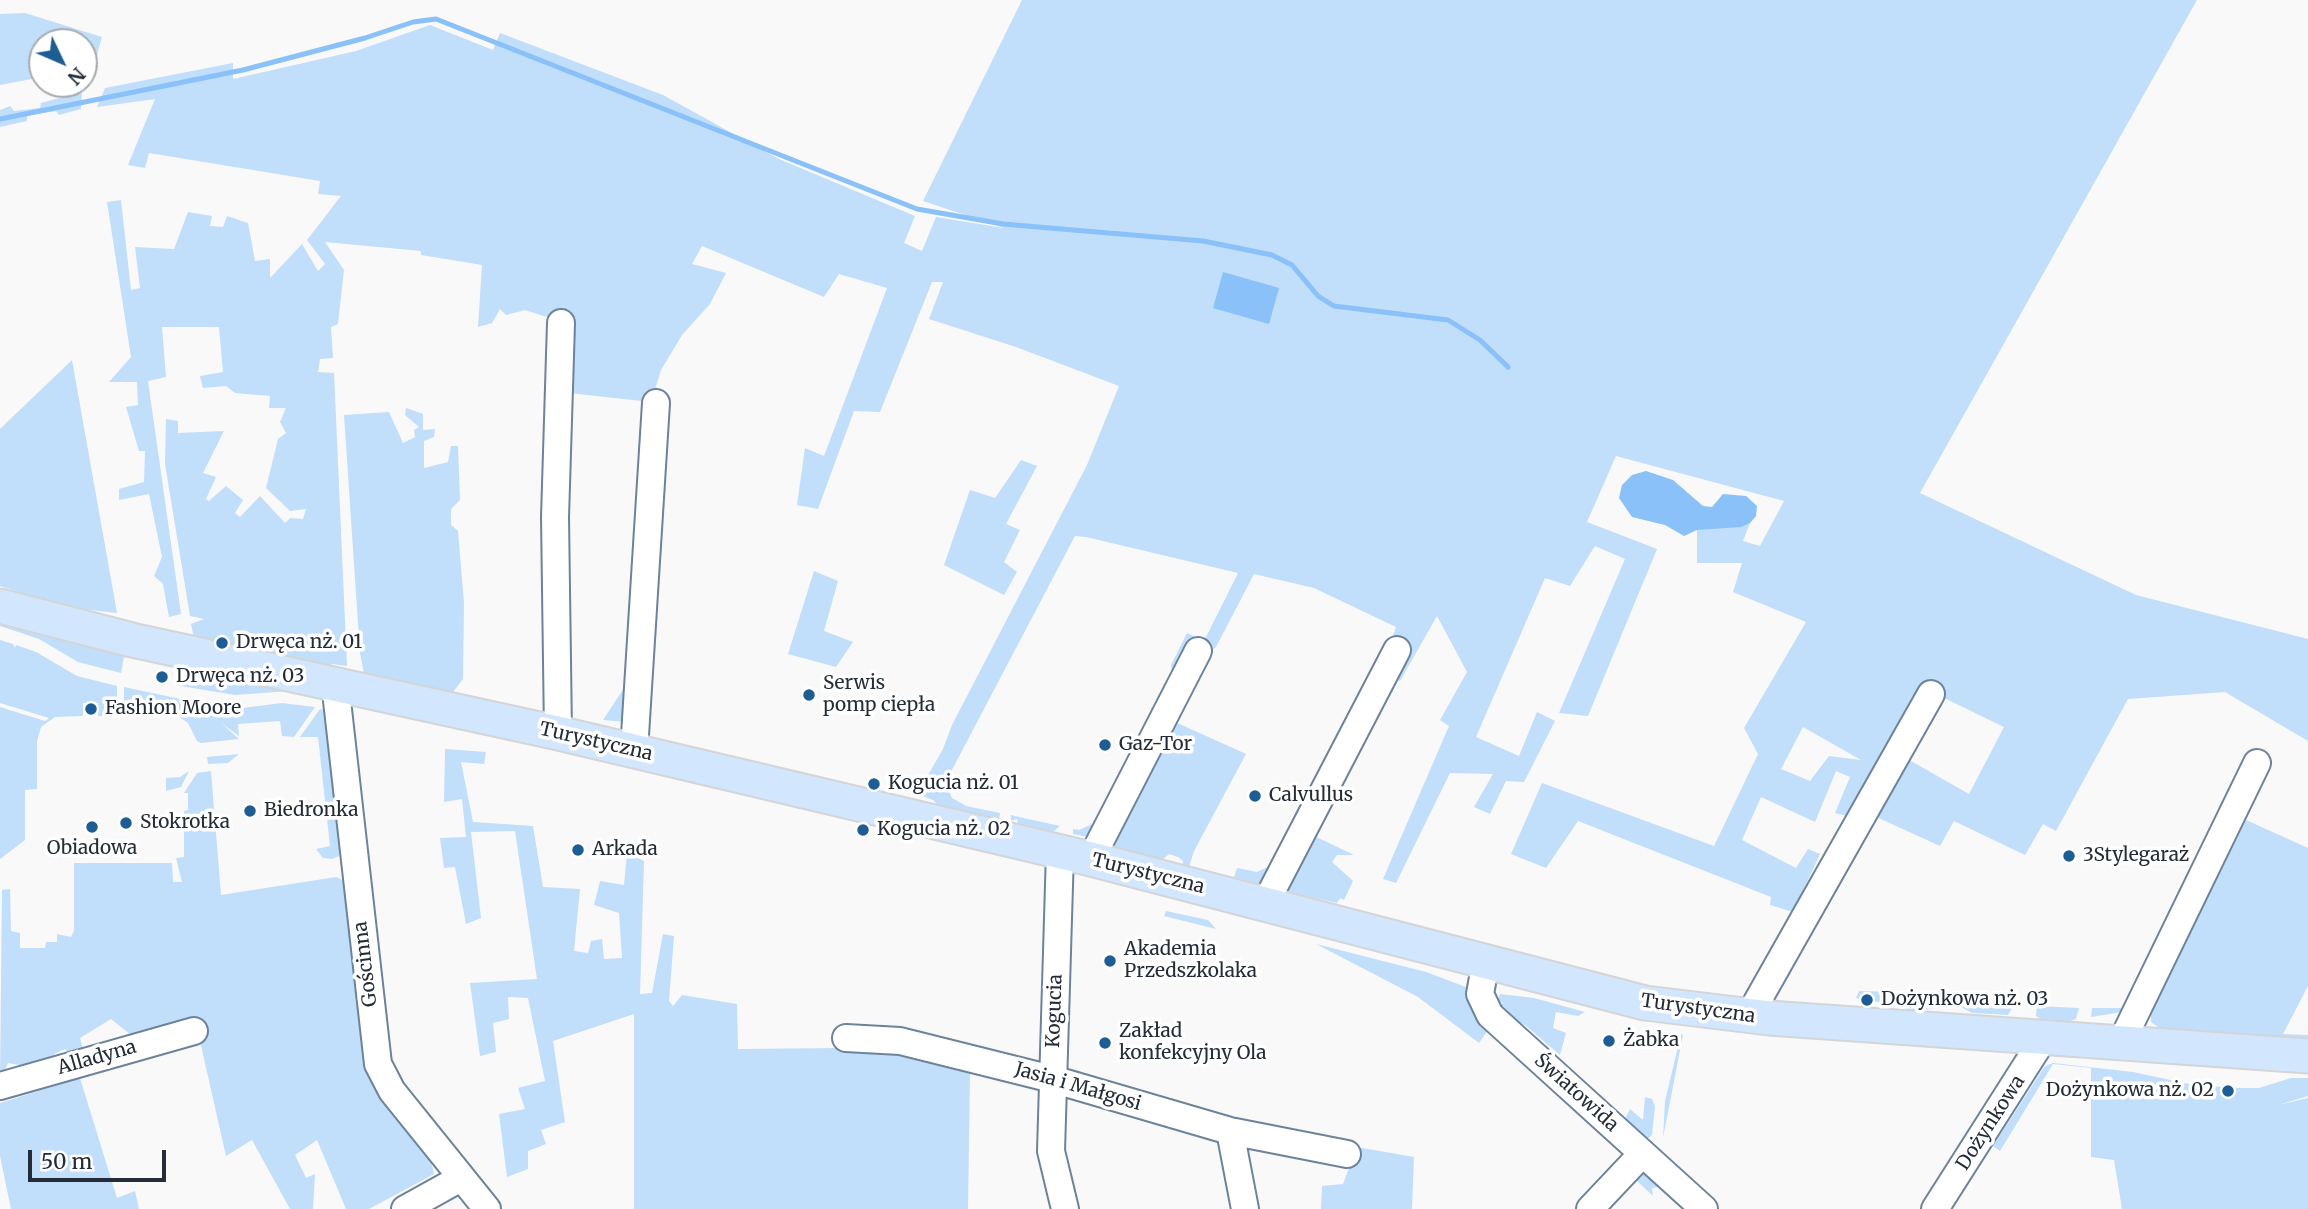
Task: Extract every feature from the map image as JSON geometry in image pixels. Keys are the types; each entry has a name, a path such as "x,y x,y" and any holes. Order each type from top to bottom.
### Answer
{"main road":[{"name":"Turystyczna","path":"0,606 132,640 558,733 1075,856 1645,1003 1749,1016 2308,1056"}],"street":[{"path":"558,733 555,517 561,323"},
{"path":"634,751 656,403"},
{"path":"1265,904 1396,650"},
{"path":"1075,856 1198,651"},
{"name":"Gościnna","path":"335,683 378,1064 392,1091 487,1209"},
{"path":"1749,1016 1931,694"},
{"path":"2121,1043 2257,763"},
{"name":"Kogucia","path":"1065,1209 1051,1151 1052,1079 1075,856"},
{"name":"Światowida","path":"1486,961 1480,995 1490,1014 1704,1209"},
{"name":"Alladyna","path":"0,1086 194,1031"},
{"name":"Dożynkowa","path":"1935,1209 2045,1036"},
{"name":"Jasia i Małgosi","path":"846,1038 900,1041 1052,1079 1230,1131 1347,1154"},
{"path":"1230,1131 1245,1209"},
{"path":"1590,1209 1642,1154"},
{"path":"405,1209 461,1178"}],"shaded area":[{"path":"1022,0 2197,0 1920,493 2136,595 2308,639 2308,741 2225,692 2128,699 2056,831 2043,824 2025,855 1954,821 1940,846 1872,815 1904,757 1969,794 2004,727 1940,696 1852,817 1835,813 1850,777 1836,771 1815,822 1761,797 1742,840 1796,868 1808,849 1820,854 1793,912 1770,905 1771,897 1578,821 1546,868 1511,854 1542,783 1714,846 1758,754 1744,728 1806,622 1733,592 1742,563 1697,563 1697,530 1750,523 1743,541 1760,546 1784,501 1616,456 1587,522 1657,549 1588,716 1559,713 1625,559 1595,546 1570,586 1545,578 1476,737 1519,756 1537,712 1555,721 1524,782 1506,781 1490,814 1474,807 1493,774 1450,773 1396,883 1383,879 1449,726 1440,720 1467,672 1437,616 1400,681 1380,672 1396,627 1314,588 1254,574 1216,647 1207,654 1211,645 1205,642 1093,838 1073,834 1073,829 1079,830 1103,819 1174,681 1171,665 1187,633 1204,641 1238,573 1086,537 1075,536 945,783 952,798 966,806 1000,813 999,820 938,805 933,800 911,792 902,783 900,775 924,782 943,749 952,725 1087,465 1119,386 1016,347 929,319 943,282 932,282 880,412 854,411 818,509 797,505 805,448 824,456 887,288 839,274 824,297 702,246 692,264 726,273 710,304 682,335 661,370 651,402 569,393 553,319 525,310 506,315 500,309 492,323 478,327 482,265 421,255 421,251 325,242 344,270 338,324 331,327 333,358 320,359 318,372 334,373 347,666 332,664 328,668 194,638 191,624 204,619 190,616 165,464 166,419 178,421 178,433 224,431 203,473 216,477 206,499 209,501 226,486 243,500 235,513 240,517 260,496 285,523 290,518 303,519 306,509 290,511 266,488 278,439 286,433 280,422 286,408 269,408 270,396 235,393 226,386 203,388 200,376 223,372 219,327 162,327 166,377 148,381 181,614 169,617 163,584 154,576 162,557 149,494 119,500 119,489 144,482 145,451 139,451 126,407 138,405 137,382 109,382 131,357 107,202 121,200 131,290 140,288 135,247 174,249 188,212 212,216 210,226 223,227 227,216 248,223 255,261 270,259 270,278 302,244 318,271 325,264 307,240 341,196 318,194 320,181 149,153 145,168 128,165 155,99 97,107 105,88 233,63 233,79 356,51 430,25 493,50 500,33 663,95 779,159 915,216 904,243 922,251 936,217 1004,228 923,201","holes":["1803,727 1861,760 1829,756 1810,781 1781,769"]},
{"path":"25,13 73,28 28,28 28,80 0,85 0,14"},
{"path":"60,98 82,98 81,109 59,115 56,111 27,116 27,121 0,127 0,110 10,106 14,111 40,108 41,103"},
{"path":"72,360 117,613 64,607 0,586 0,429"},
{"path":"406,408 423,414 423,430 435,429 434,437 424,441 424,468 448,462 451,446 458,446 460,500 451,509 451,525 458,531 464,603 463,679 453,692 364,674 360,653 344,415 389,412 403,443 415,437 414,430 419,427 405,415"},
{"path":"1021,460 1037,466 1006,524 1020,530 1004,562 1017,572 1004,595 944,565 970,490 995,498"},
{"path":"814,571 838,581 824,631 853,642 836,667 788,654"},
{"path":"0,617 68,636 124,657 121,673 78,662 39,639 0,626"},
{"path":"0,640 13,644 15,648 16,645 36,652 77,676 117,686 117,715 98,716 98,703 83,703 83,716 55,717 41,727 37,741 37,789 25,790 25,840 0,859 0,707 45,721 49,718 0,703"},
{"path":"178,669 220,670 290,691 235,695 175,685"},
{"path":"626,685 626,722 603,720"},
{"path":"124,687 199,703 208,712 201,703 242,708 282,703 315,707 294,737 282,736 280,721 238,724 239,736 221,723 239,739 201,743 197,741 188,723 178,716 124,716"},
{"path":"320,709 323,710 327,728 332,728 342,847 339,856 332,859 323,858 316,849 330,846 318,737 300,737"},
{"path":"1173,721 1246,754 1194,851 1189,867 1183,866 1183,861 1169,854 1162,860 1115,849 1112,844"},
{"path":"445,749 486,752 484,764 461,762 473,822 533,826 543,887 580,889 574,951 588,953 591,941 602,939 604,959 622,958 619,913 594,905 600,881 624,885 627,853 644,861 640,994 652,993 663,934 674,936 669,1001 673,1006 682,995 737,1004 738,1049 840,1048 841,1028 995,1070 993,1079 970,1073 968,1209 634,1209 634,1014 553,1041 565,1122 541,1130 546,1144 528,1151 528,1169 507,1177 499,1114 525,1109 518,1088 545,1081 528,998 508,997 509,1019 493,1023 496,1052 480,1056 470,983 537,979 515,831 471,832 481,918 466,924 455,867 444,868 440,838 466,837 462,799 444,802"},
{"path":"239,754 228,763 208,764 207,757"},
{"path":"189,771 181,787 166,791 166,778 180,777"},
{"path":"211,771 221,895 336,877 345,881 359,993 434,1155 431,1161 434,1174 369,1209 346,1209 317,1140 295,1155 306,1178 315,1174 313,1209 290,1209 252,1140 226,1156 200,1041 132,1040 130,1034 111,1019 80,1038 84,1053 72,1058 65,1049 54,1054 59,1063 21,1076 19,1065 8,1063 0,1082 2,890 10,889 11,931 20,933 20,948 45,948 46,942 57,942 57,934 71,937 74,931 74,863 172,863 173,882 182,882 176,858 184,857 184,811 188,810 188,793 184,793 197,773"},
{"path":"1011,815 1060,826 1053,832 1018,823 1017,819 1011,821"},
{"path":"2246,820 2308,848 2308,986 2283,1034 2308,1035 2308,1041 2162,1030 2151,1022 2151,1010"},
{"path":"1308,833 1354,855 1337,855 1332,862 1353,881 1344,900 1340,898 1337,903 1282,891"},
{"path":"1274,864 1269,887 1234,877 1237,868 1257,872"},
{"path":"1166,911 1208,920 1216,929 1164,916"},
{"path":"1316,944 1426,972 1466,987 1465,997 1470,998 1488,1030 1479,1043 1418,997"},
{"path":"1859,991 1892,992 1889,1004 1856,998"},
{"path":"1500,994 1534,998 1585,1012 1578,1016 1556,1012 1553,1028 1566,1033 1560,1055 1525,1025 1509,1018 1498,1008 1503,1003 1498,1000"},
{"path":"1909,994 1945,997 1941,1008 1909,1011 1904,1007"},
{"path":"1963,1001 2013,1006 2008,1015 1972,1013 1961,1007"},
{"path":"2037,1006 2079,1008 2076,1019 2070,1021 2040,1019 2036,1016"},
{"path":"2092,1008 2122,1008 2122,1012 2091,1017"},
{"path":"1681,1034 1683,1035 1663,1138 1665,1101"},
{"path":"2053,1063 2133,1072 2189,1084 2223,1087 2222,1093 2234,1093 2234,1088 2259,1088 2291,1078 2308,1078 2308,1096 2278,1105 2308,1098 2308,1209 2122,1209 2114,1160 2091,1157 2091,1068 2053,1064 2000,1151 1993,1146 2045,1066"},
{"path":"80,1078 117,1198 135,1191 139,1209 11,1209 0,1156 0,1103"},
{"path":"1645,1097 1652,1099 1655,1106 1652,1135 1646,1140 1626,1124 1625,1119 1630,1109 1643,1120"},
{"path":"1357,1147 1414,1157 1412,1209 1321,1209 1322,1186 1343,1184"},
{"path":"1644,1173 1649,1174 1653,1181 1658,1179 1653,1184 1658,1183 1657,1187 1652,1188 1653,1196 1634,1178"}],"water":[{"path":"1223,272 1279,288 1269,324 1213,308"},
{"path":"1646,471 1673,480 1703,506 1712,507 1723,494 1746,496 1757,506 1756,516 1741,527 1697,530 1684,536 1665,525 1632,517 1619,498 1622,485 1632,475"}],"waterway":[{"path":"0,119 243,70 365,38 413,22 436,19 917,209 1003,224 1203,241 1272,255 1292,265 1318,296 1334,306 1448,320 1480,340 1508,367"}],"place":[{"name":"Drwęca nż. 01","path":"222,643"},
{"name":"Drwęca nż. 03","path":"162,677"},
{"name":"Serwis pomp ciepła","path":"809,695"},
{"name":"Fashion Moore","path":"91,709"},
{"name":"Gaz-Tor","path":"1105,745"},
{"name":"Kogucia nż. 01","path":"874,784"},
{"name":"Calvullus","path":"1255,796"},
{"name":"Biedronka","path":"250,811"},
{"name":"Stokrotka","path":"126,823"},
{"name":"Obiadowa","path":"92,827"},
{"name":"Kogucia nż. 02","path":"863,830"},
{"name":"Arkada","path":"578,850"},
{"name":"3Stylegaraż","path":"2069,856"},
{"name":"Akademia Przedszkolaka","path":"1110,961"},
{"name":"Dożynkowa nż. 03","path":"1867,1000"},
{"name":"Żabka","path":"1609,1041"},
{"name":"Zakład konfekcyjny Ola","path":"1105,1043"},
{"name":"Dożynkowa nż. 02","path":"2228,1091"}]}
